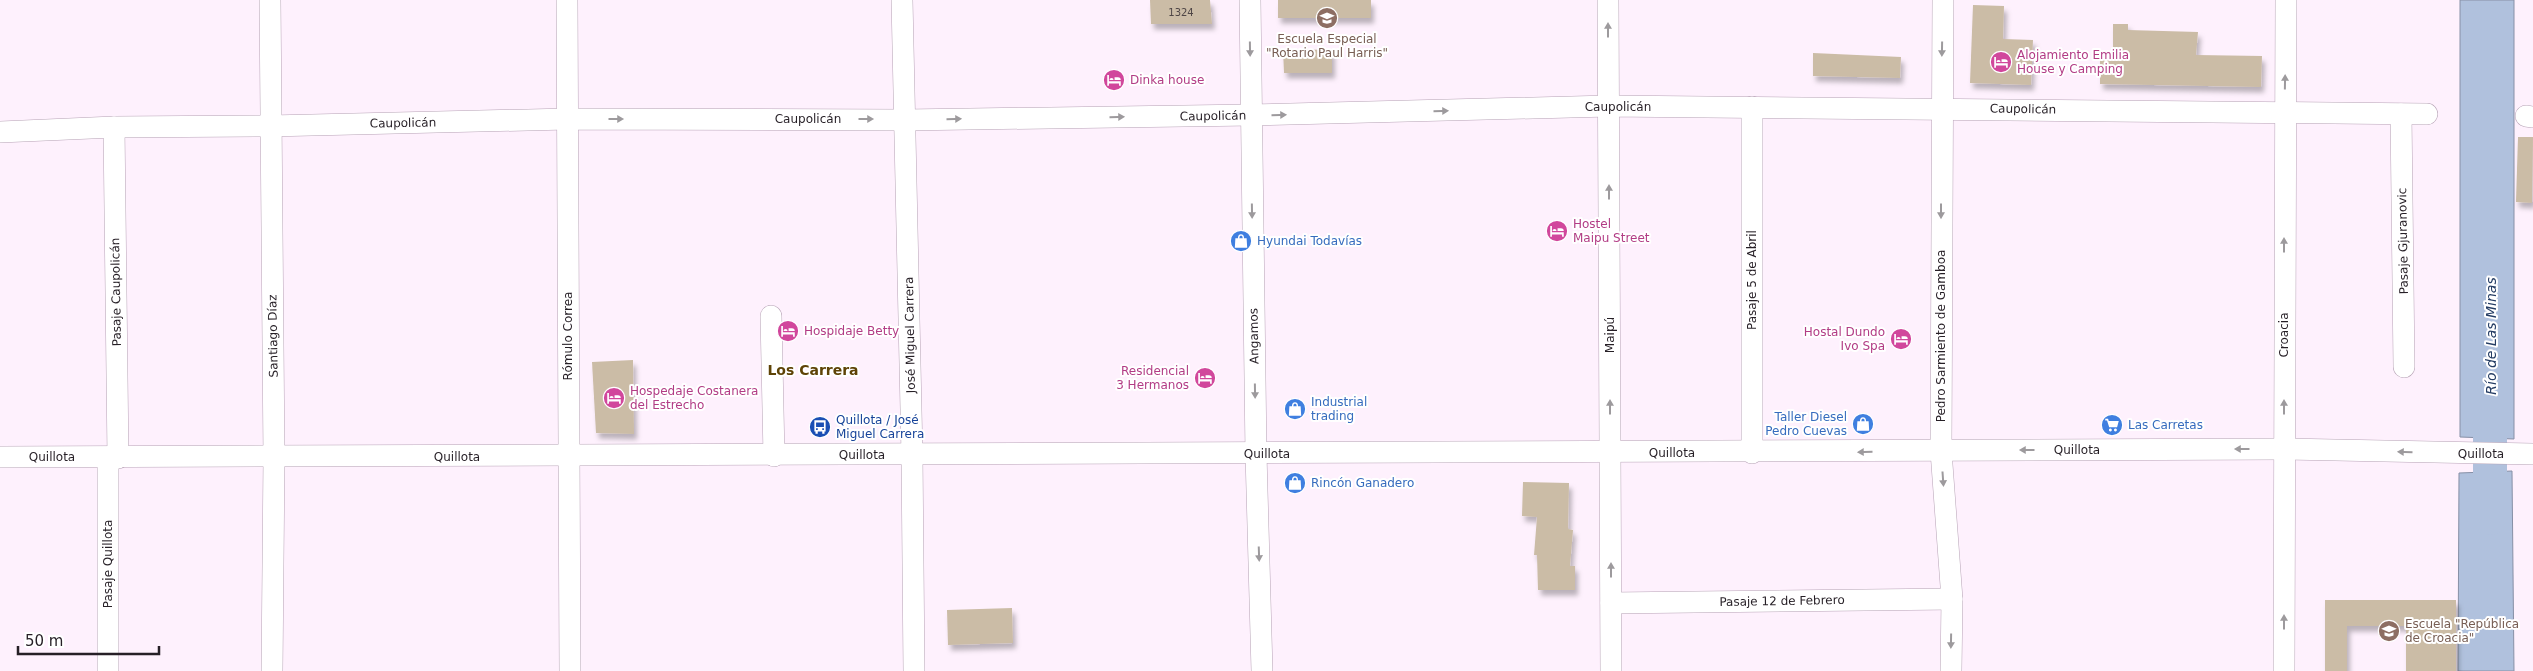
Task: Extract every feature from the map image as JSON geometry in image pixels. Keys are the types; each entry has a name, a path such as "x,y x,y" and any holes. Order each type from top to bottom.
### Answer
{"street":[{"name":"Santiago Díaz","path":"270,0 274,458 272,671"},
{"name":"Rómulo Correa","path":"567,0 570,671"},
{"name":"José Miguel Carrera","path":"902,0 912,455 914,671"},
{"name":"Angamos","path":"1250,0 1256,454 1262,671"},
{"name":"Maipú","path":"1608,0 1611,671"},
{"name":"Pedro Sarmiento de Gamboa","path":"1943,0 1941,108 1941,451 1952,599 1951,671"},
{"name":"Croacia","path":"2284,671 2284,111 2286,0"},
{"name":"Caupolicán","path":"0,132 114,127 270,126 568,119 905,120 1251,115 1609,106 2284,111 2427,114"},
{"name":"Pasaje 5 de Abril","path":"1752,107 1752,452"},
{"name":"Pasaje Gjuranovic","path":"2401,114 2404,367"},
{"name":"Pasaje Caupolicán","path":"113,458 114,127"},
{"path":"771,316 774,456"},
{"name":"Quillota","path":"0,457 274,458 2284,449 2454,454 2528,454"},
{"name":"Pasaje Quillota","path":"108,671 113,458"},
{"name":"Pasaje 12 de Febrero","path":"1611,603 1952,599"}],"water":[{"path":"2460,0 2514,0 2514,439 2460,437"},
{"path":"2512,471 2514,671 2458,671 2459,473"}],"building":[{"path":"1150,0 1210,0 1212,24 1151,24"},
{"path":"1278,0 1371,0 1371,18 1278,18"},
{"name":"Alojamiento Emilia House y Camping","path":"1973,5 2004,6 2003,39 2033,40 2031,85 1970,83"},
{"path":"2113,24 2128,24 2128,30 2198,32 2196,55 2262,56 2261,87 2100,84 2100,53 2113,53"},
{"path":"1283,49 1332,50 1332,73 1284,73"},
{"path":"1813,53 1901,57 1900,78 1813,76"},
{"path":"2518,137 2533,137 2532,203 2516,202"},
{"name":"Hospedaje Costanera del Estrecho","path":"633,360 634,434 596,433 592,362"},
{"path":"1523,482 1569,483 1568,529 1573,530 1570,566 1575,566 1575,590 1538,590 1537,555 1534,555 1537,517 1522,516"},
{"name":"Escuela \"República de Croacia\"","path":"2325,600 2456,600 2456,671 2406,671 2406,626 2347,626 2347,671 2325,671"},
{"path":"1012,608 1013,643 948,645 947,610"}],"waterway":[{"name":"Río de Las Minas","path":"2490,391 2490,518"}],"place":[{"name":"Escuela Especial \"Rotario Paul Harris\"","path":"1327,18"},
{"name":"Alojamiento Emilia House y Camping","path":"2001,62"},
{"name":"Dinka house","path":"1114,80"},
{"name":"Hostel Maipu Street","path":"1557,231"},
{"name":"Hyundai Todavías","path":"1241,241"},
{"name":"Hospidaje Betty","path":"788,331"},
{"name":"Hostal Dundo Ivo Spa","path":"1901,339"},
{"name":"Residencial 3 Hermanos","path":"1205,378"},
{"name":"Hospedaje Costanera del Estrecho","path":"614,398"},
{"name":"Industrial trading","path":"1295,409"},
{"name":"Taller Diesel Pedro Cuevas","path":"1863,424"},
{"name":"Las Carretas","path":"2112,425"},
{"name":"Quillota / José Miguel Carrera","path":"820,427"},
{"name":"Rincón Ganadero","path":"1295,483"},
{"name":"Escuela \"República de Croacia\"","path":"2389,631"}],"district":[{"name":"Los Carrera","path":"813,370"}]}
